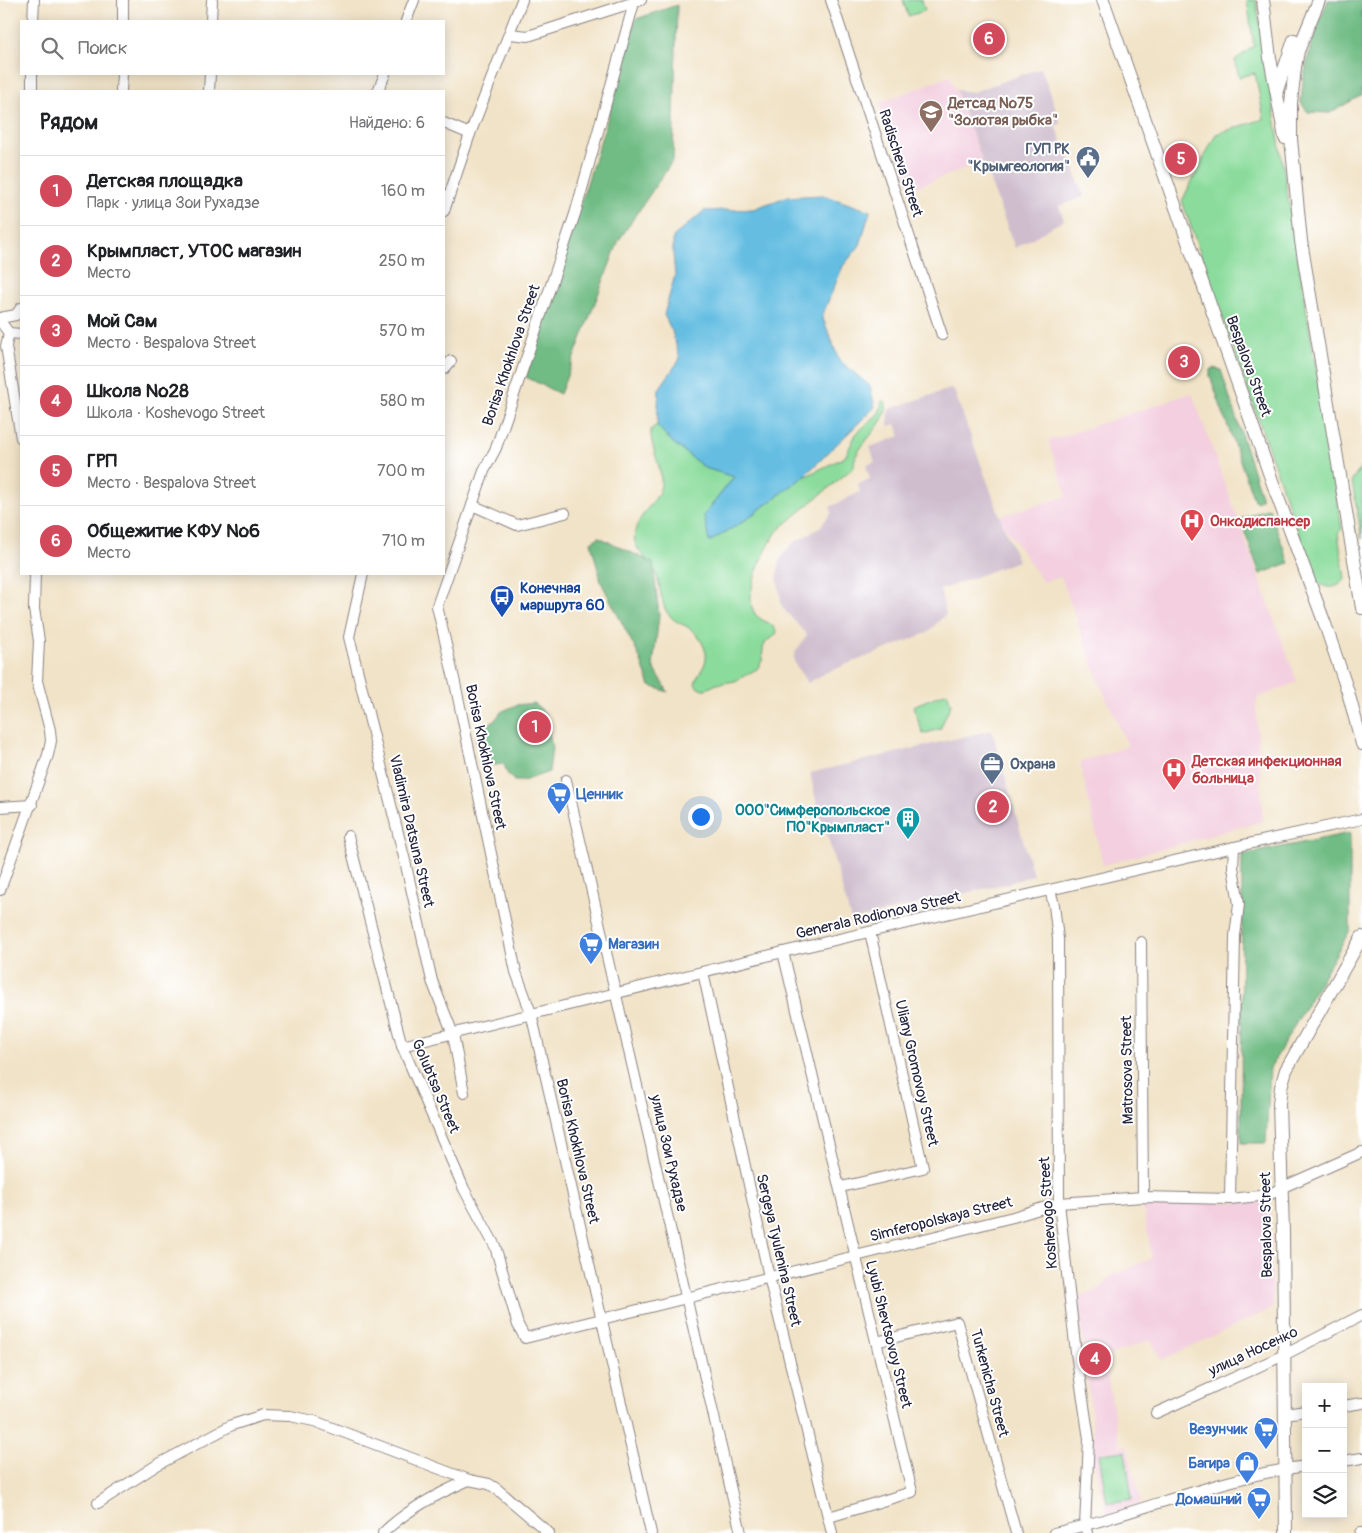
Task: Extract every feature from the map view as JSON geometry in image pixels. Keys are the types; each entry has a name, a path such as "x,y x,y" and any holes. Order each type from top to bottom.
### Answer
{"main road":[{"name":"Bespalova Street","path":"1103,0 1348,692 1362,744"},
{"path":"1263,0 1291,139"},
{"path":"1263,0 1276,95 1297,206"},
{"path":"1276,95 1310,0"},
{"path":"1319,0 1298,51 1290,103 1291,139 1301,241 1362,608"},
{"name":"Bespalova Street","path":"1286,1533 1279,1104 1281,1086 1286,1070 1357,951 1362,936"}],"street":[{"path":"33,20 34,0"},
{"path":"122,20 123,0"},
{"path":"211,20 212,0"},
{"path":"406,20 414,0"},
{"path":"445,208 470,134 522,0"},
{"name":"Radischeva Street","path":"831,0 942,335"},
{"path":"510,34 528,36 638,1"},
{"name":"Borisa Khokhlova Street","path":"638,1 575,214 496,448 484,471 437,606 516,972 531,1013 651,1533"},
{"path":"32,75 32,90"},
{"path":"122,75 122,90"},
{"path":"209,90 210,75"},
{"path":"378,90 385,75"},
{"path":"445,123 470,134"},
{"path":"20,309 16,314 0,319 9,333 6,346 20,432"},
{"path":"9,333 20,334"},
{"path":"472,505 517,525 565,513"},
{"path":"0,890 32,805 51,741 50,730 37,681 39,641 34,609 35,575"},
{"name":"Vladimira Datsuna Street","path":"363,575 349,637 405,861 432,981 453,1034 464,1093"},
{"name":"улица Зои Рухадзе","path":"566,780 741,1533"},
{"path":"0,807 32,805"},
{"name":"Generala Rodionova Street","path":"402,1046 783,952 1362,819"},
{"name":"Golubtsa Street","path":"348,836 402,1046 464,1189 495,1246 518,1325 525,1338"},
{"path":"1230,1199 1235,936 1239,904 1233,866 1234,847"},
{"name":"Koshevogo Street","path":"1050,890 1054,904 1058,939 1059,1203 1076,1353 1089,1439 1086,1530"},
{"name":"Uliany Gromovoy Street","path":"841,1187 923,1168 870,932"},
{"name":"Matrosova Street","path":"1141,942 1143,1197"},
{"name":"Lyubi Shevtsovoy Street","path":"783,952 841,1187 855,1256 912,1492 829,1517"},
{"name":"Sergeya Tyulenina Street","path":"703,972 769,1277 832,1533"},
{"name":"Simferopolskaya Street","path":"525,1338 1013,1217 1059,1203 1143,1197 1230,1199 1270,1194 1362,1152"},
{"name":"улица Носенко","path":"1156,1413 1284,1355 1362,1315"},
{"name":"Turkenicha Street","path":"876,1342 957,1322 1016,1533"},
{"path":"1347,1405 1362,1403"},
{"path":"1285,1414 1302,1412"},
{"path":"98,1503 158,1465 232,1426 263,1415 290,1416 314,1421 470,1480 489,1484 550,1533"},
{"path":"1347,1460 1362,1458"},
{"path":"1054,1533 1086,1530 1257,1474 1302,1466"},
{"path":"383,1533 396,1520 446,1490 470,1480"}],"shaded area":[{"path":"1041,68 1061,124 1055,126 1071,161 1084,197 1059,206 1064,220 1015,248 956,90 973,92"},
{"name":"Детсад №75 \"Золотая рыбка\"","path":"950,76 983,162 911,189 879,103"},
{"path":"953,388 1018,561 940,590 946,614 927,633 825,673 808,683 794,661 794,654 807,635 782,607 777,575 781,557 792,544 819,528 832,512 830,507 860,492 858,484 870,479 866,465 875,462 870,447 900,436 896,424 888,426 889,409"},
{"path":"1192,393 1297,682 1258,698 1256,703 1263,821 1103,865 1080,762 1128,746 1099,682 1061,577 1043,582 1004,526 1000,516 1067,496 1048,441"},
{"path":"992,730 1033,875 1009,883 851,920 824,824 821,822 810,773"},
{"path":"1270,1202 1273,1308 1162,1360 1150,1340 1104,1357 1120,1447 1127,1445 1141,1503 1107,1515 1092,1452 1094,1438 1078,1298 1101,1289 1109,1277 1152,1258 1142,1203"}],"green space":[{"path":"903,0 922,0 925,11 908,16"},
{"path":"1247,0 1256,0 1342,529 1338,533 1345,579 1335,587 1322,586 1315,581 1182,201 1216,134 1264,119 1255,73 1239,77 1235,60 1254,46"},
{"path":"1328,0 1362,0 1362,95 1330,113 1308,112 1301,103 1303,81 1312,40"},
{"path":"677,5 673,160 619,240 560,394 526,377 607,120 636,19"},
{"path":"1213,368 1221,370 1261,496 1258,502 1254,500 1210,376 1210,371"},
{"path":"882,401 885,401 886,408 884,415 862,446 855,460 854,467 778,530 767,548 756,572 751,596 752,607 756,615 771,625 777,633 766,642 763,648 762,661 757,669 735,681 717,684 706,689 698,688 695,684 706,658 704,646 692,630 674,620 667,612 662,601 656,573 635,542 636,528 639,521 656,498 661,485 651,429 657,425 671,441 705,468 734,477 704,515 741,523 802,478 845,457 856,434 879,413"},
{"path":"1362,466 1362,539 1352,481"},
{"path":"1269,508 1289,563 1260,574 1240,519"},
{"path":"599,537 653,563 659,615 653,666 668,692 650,686 639,656 601,582 591,542"},
{"path":"947,692 951,704 940,729 923,734 913,706"},
{"path":"534,703 545,713 552,747 549,772 523,781 514,781 507,773 504,764 495,765 482,761 476,741 477,732 496,719 501,712 516,705"},
{"path":"1350,833 1350,930 1270,1068 1266,1143 1241,1143 1242,855"},
{"path":"1125,1451 1132,1499 1107,1503 1099,1454"}],"water":[{"path":"823,195 870,211 860,245 843,266 822,316 839,360 870,386 875,407 802,478 741,523 709,542 704,515 734,477 705,468 671,441 657,425 659,389 680,359 672,331 664,315 675,275 673,237 704,211 753,209 786,197"}],"place":[{"name":"Общежитие КФУ №6","path":"989,39"},
{"name":"Детсад №75 \"Золотая рыбка\"","path":"931,133"},
{"name":"ГРП","path":"1181,159"},
{"name":"ГУП РК \"Крымгеология\"","path":"1088,179"},
{"name":"Мой Сам","path":"1184,362"},
{"name":"Онкодиспансер","path":"1192,542"},
{"name":"Конечная маршрута 60","path":"502,618"},
{"name":"Детская площадка","path":"535,727"},
{"name":"Охрана","path":"992,785"},
{"name":"Детская инфекционная больница","path":"1174,791"},
{"name":"Крымпласт, УТОС магазин","path":"993,807"},
{"name":"Ценник","path":"559,815"},
{"name":"ООО\"Симферопольское ПО\"Крымпласт\"","path":"908,840"},
{"name":"Магазин","path":"591,965"},
{"name":"Школа №28","path":"1095,1359"},
{"name":"Везунчик","path":"1266,1450"},
{"name":"Багира","path":"1247,1484"},
{"name":"Домашний","path":"1259,1520"}]}
